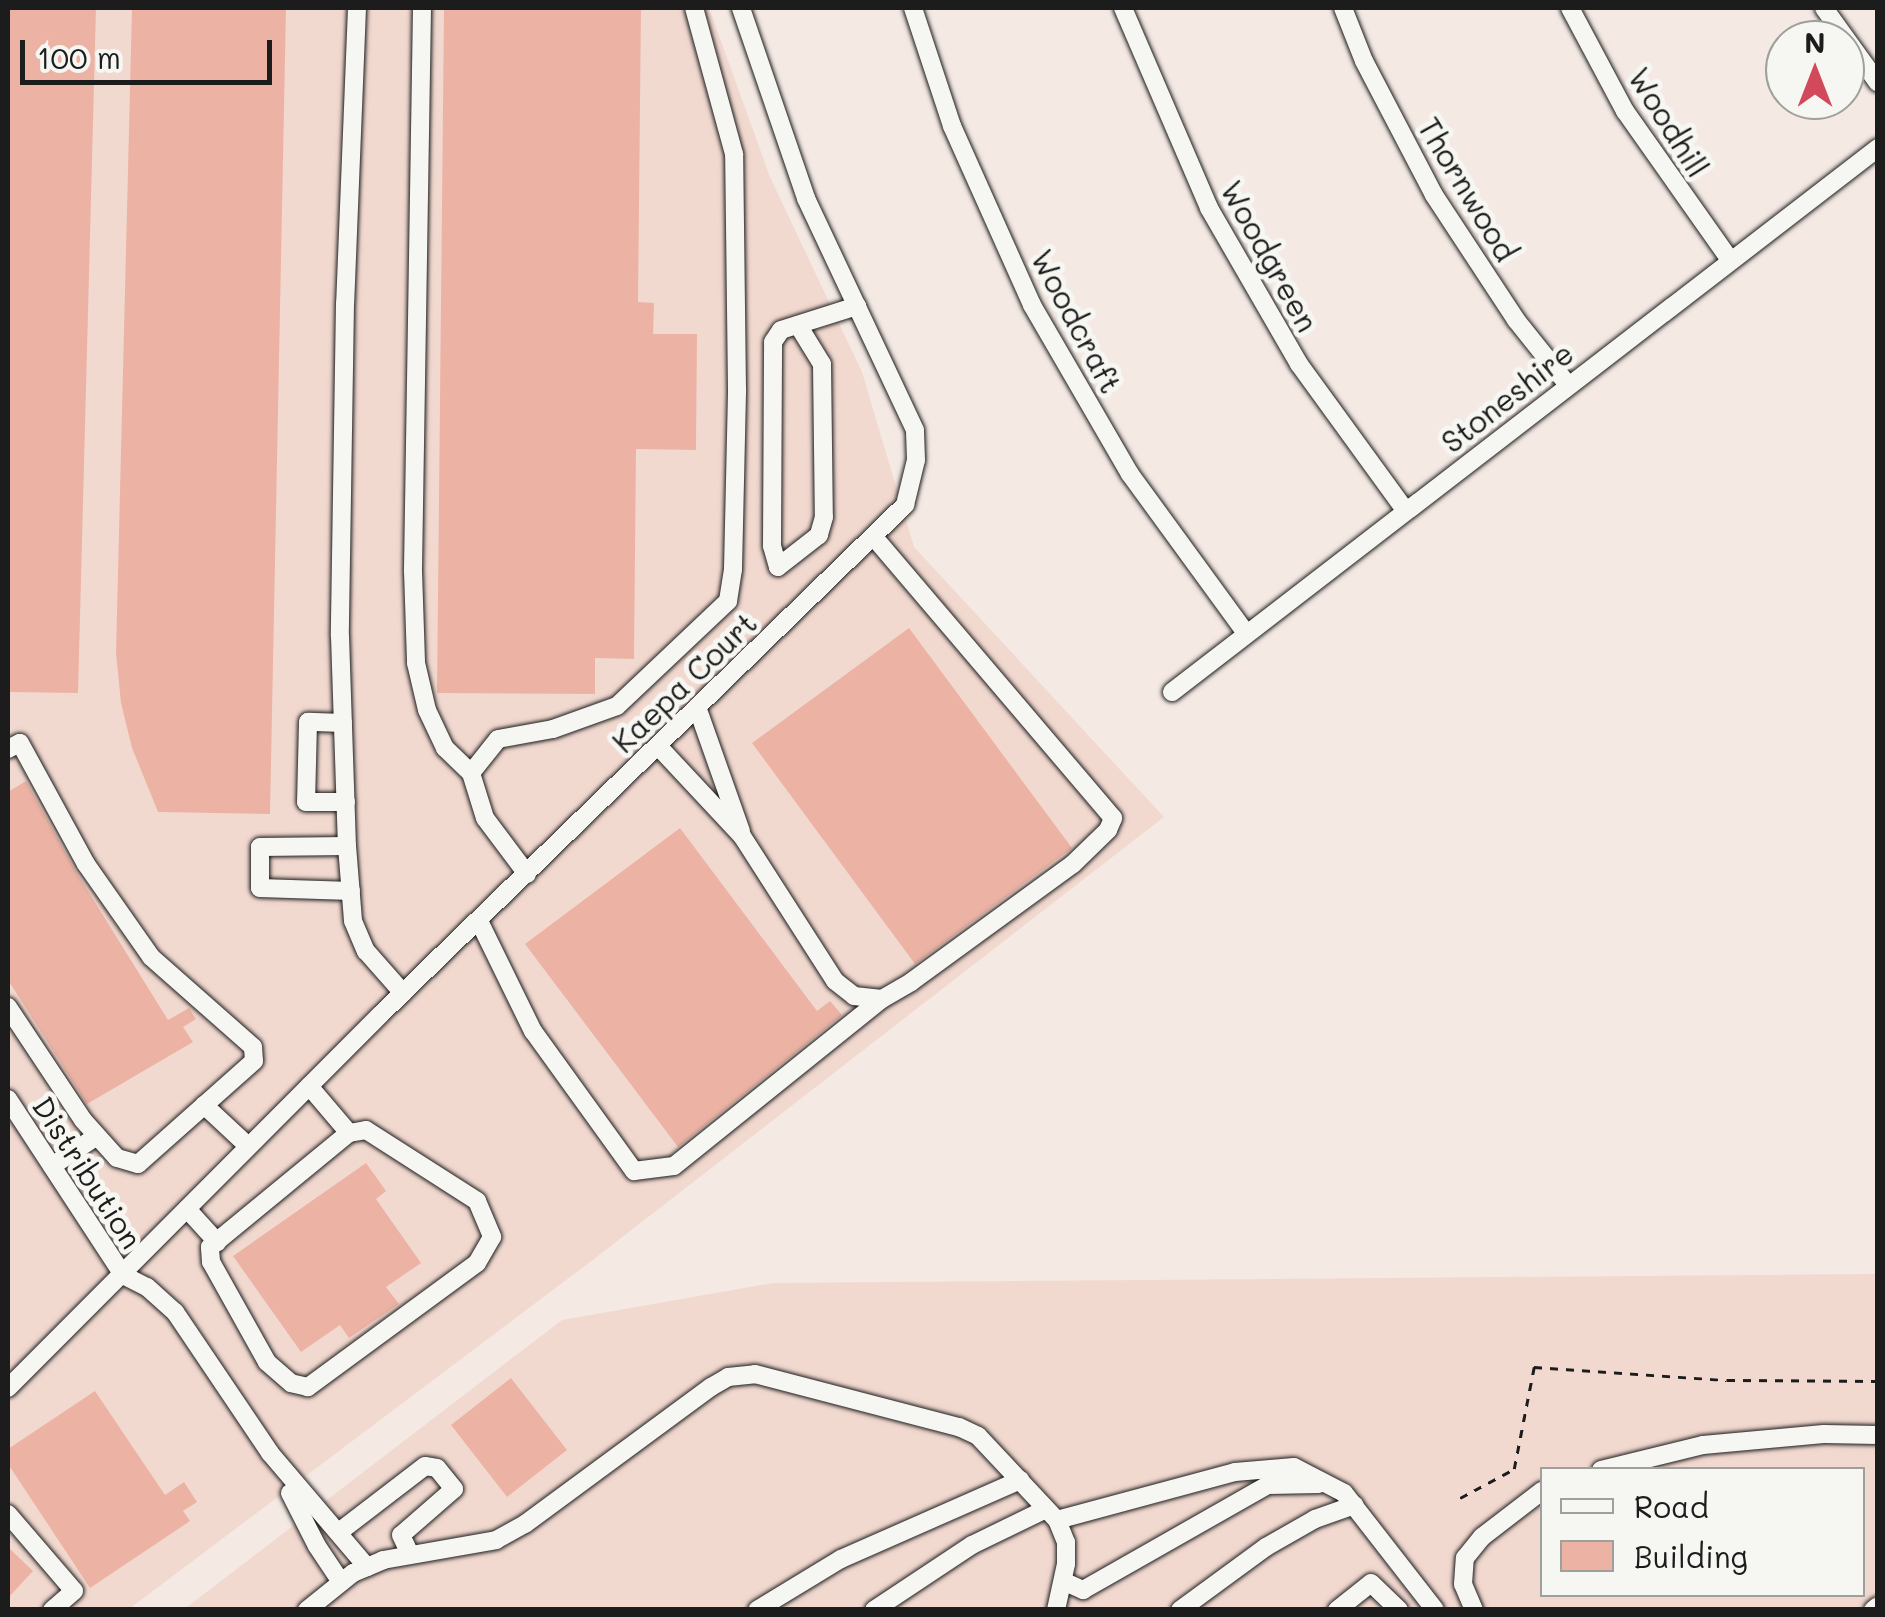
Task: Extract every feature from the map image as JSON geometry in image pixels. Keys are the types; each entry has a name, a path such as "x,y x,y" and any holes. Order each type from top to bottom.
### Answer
{"street":[{"path":"357,8 345,303 343,722 350,891 353,922 366,951 404,993"},
{"path":"422,8 413,571 416,663 427,710 445,748 471,772 484,818 526,874"},
{"path":"471,772 498,739 553,728 617,706 728,601 733,569 737,388 733,326 734,154 694,8"},
{"name":"Kaepa Court","path":"8,1388 248,1146 905,504 916,460 916,430 806,198 742,8"},
{"name":"Woodcraft","path":"913,8 952,126 1032,304 1130,474 1246,633"},
{"name":"Woodgreen","path":"1123,8 1209,208 1299,364 1405,510"},
{"name":"Thornwood","path":"1343,8 1364,61 1434,194 1516,320 1568,385"},
{"name":"Woodhill","path":"1570,8 1625,111 1730,260"},
{"path":"1824,8 1878,83"},
{"name":"Stoneshire","path":"1172,692 1878,148"},
{"path":"798,325 822,364 824,517 818,535 778,567 772,546 771,354 776,335 798,325 857,306"},
{"path":"479,921 533,1031 634,1171 674,1166 882,999 1073,864 1108,830 1113,818 873,536"},
{"path":"697,708 742,836"},
{"path":"343,722 308,722 306,802 346,802"},
{"path":"8,748 20,742 86,864 151,956 252,1047 254,1061 138,1164 117,1158 97,1136 8,1007"},
{"path":"658,746 742,836 834,981 854,996 882,999"},
{"path":"348,846 260,847 260,888 350,891"},
{"path":"309,1086 349,1133"},
{"name":"Distribution","path":"8,1099 123,1274"},
{"path":"204,1106 248,1146"},
{"path":"366,1130 477,1201 492,1238 477,1263 308,1387 290,1383 267,1362 211,1262 210,1247 349,1133 366,1130"},
{"path":"52,1166 97,1136"},
{"path":"187,1209 217,1242"},
{"path":"123,1274 147,1287 174,1312 270,1453 310,1505 339,1532 367,1567"},
{"path":"306,1610 367,1567 410,1554 496,1540 525,1524 728,1376 755,1374 959,1426 978,1436 1052,1515 1066,1542 1064,1582 1056,1610"},
{"path":"1612,1467 1704,1445 1824,1434 1878,1435"},
{"path":"270,1453 317,1546 342,1582"},
{"path":"339,1532 425,1466 437,1468 454,1490 401,1535 410,1554"},
{"path":"874,1610 972,1545 1052,1515 1274,1466 1294,1467 1334,1486 1355,1505 1435,1610"},
{"path":"757,1610 841,1559 1020,1480"},
{"path":"1064,1582 1083,1590 1268,1485 1304,1482 1334,1486"},
{"path":"1474,1610 1463,1584 1465,1558 1482,1538 1540,1493"},
{"path":"1180,1610 1266,1547 1315,1519 1355,1505"},
{"path":"8,1514 74,1591 52,1610"},
{"path":"1336,1610 1371,1583 1399,1610"}],"path":[{"path":"1460,1498 1514,1469 1534,1367 1728,1380 1878,1381"}],"shaded area":[{"path":"8,8 709,8 770,177 862,372 914,547 1164,817 594,1259 129,1609 8,1610"},
{"path":"1877,1274 1877,1609 183,1610 562,1320 773,1283"}],"building":[{"path":"8,8 96,8 78,693 8,692"},
{"path":"132,8 286,8 270,814 158,812 132,748 121,703 116,653"},
{"path":"444,8 641,8 638,302 654,303 653,334 697,334 696,450 636,449 634,659 595,658 595,694 437,693"},
{"path":"909,628 1072,848 915,964 752,743"},
{"path":"26,781 75,870 168,1020 189,1008 196,1019 183,1027 193,1042 87,1104 8,980 8,792"},
{"path":"680,828 817,1011 830,1001 842,1015 678,1147 525,944"},
{"path":"366,1163 386,1191 376,1199 421,1263 386,1287 399,1304 349,1338 340,1325 301,1352 233,1256"},
{"path":"511,1378 567,1450 507,1497 451,1425"},
{"path":"95,1391 165,1495 184,1482 197,1502 183,1511 190,1521 90,1588 8,1464 8,1449"},
{"path":"8,1547 33,1571 8,1598"}]}
